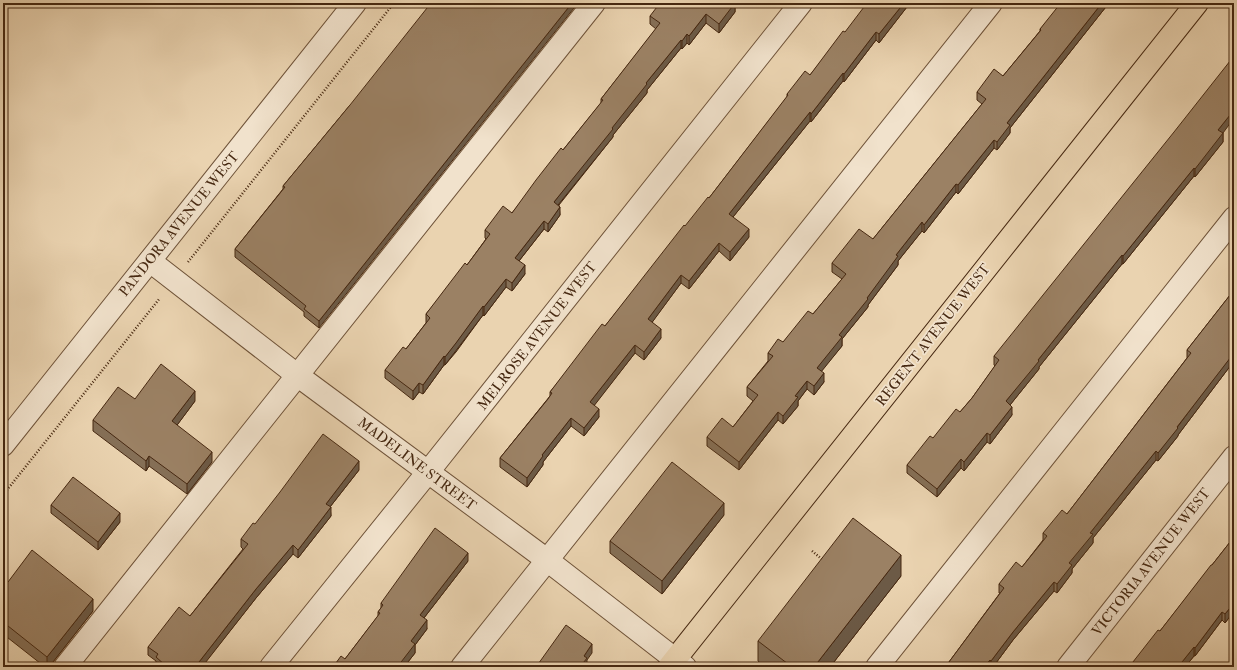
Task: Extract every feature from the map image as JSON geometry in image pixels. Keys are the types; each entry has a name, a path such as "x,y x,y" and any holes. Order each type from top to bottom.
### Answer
{"main road":[{"name":"REGENT AVENUE WEST","path":"677,665 1197,3"}],"street":[{"name":"PANDORA AVENUE WEST","path":"3,445 355,3"},
{"path":"65,667 594,3"},
{"name":"MELROSE AVENUE WEST","path":"271,667 801,3"},
{"path":"462,667 991,3"},
{"path":"877,667 1234,218"},
{"name":"MADELINE STREET","path":"150,261 297,375 547,560 677,665"},
{"name":"VICTORIA AVENUE WEST","path":"1068,667 1234,457"}],"path":[{"path":"3,495 394,3"},
{"path":"812,551 826,563"}],"building":[{"path":"431,3 572,3 319,321 304,309 306,306 235,249 285,187 283,186"},
{"path":"660,3 680,3 684,6 686,3 735,3 719,24 706,14 689,36 687,34 682,41 681,40 646,83 647,84 612,128 613,129 554,202 560,207 548,224 544,221 515,258 525,265 512,283 506,279 484,307 483,306 423,385 419,383 413,391 385,370 403,347 406,349 430,318 426,314 465,263 467,265 490,234 485,230 503,206 512,213 561,148 563,150 603,100 601,99 660,23 650,16"},
{"path":"867,3 904,3 879,34 876,32 844,74 843,73 811,114 810,112 729,214 749,229 730,252 719,243 689,281 681,275 648,319 661,329 644,352 635,345 590,402 599,409 584,428 571,418 542,455 543,456 527,478 500,458 548,399 552,393 550,392 602,324 605,326 684,225 685,226 708,197 709,198 805,71 810,75 843,31 845,32"},
{"path":"1066,3 1102,3 1007,123 1010,125 997,142 994,140 958,185 956,184 924,225 922,222 896,255 898,256 867,298 868,299 839,335 842,337 817,368 824,373 814,386 807,381 795,396 798,397 783,416 778,412 739,462 707,437 722,418 733,427 758,395 747,387 773,356 768,353 778,339 783,342 808,311 813,314 846,274 832,263 859,229 873,239 986,99 977,92 994,69 1003,76 1041,30 1040,29 1060,4 1063,7"},
{"path":"1234,56 1234,110 1218,130 1223,133 1123,256 1122,255 1006,401 1012,407 990,435 987,433 964,462 961,459 937,489 907,465 930,436 933,438 956,409 960,412 972,398 999,360 994,356"},
{"path":"1234,290 1234,353 1158,453 1156,451 1090,533 1093,534 1069,563 1072,565 1057,584 1054,582 991,661 990,660 984,667 942,667 944,664 946,666 1004,588 999,584 1016,562 1022,567 1047,536 1043,533 1062,510 1067,514 1191,353 1187,350"},
{"path":"161,364 195,391 172,421 212,452 187,484 149,456 146,461 93,420 118,387 135,399"},
{"path":"323,434 359,461 326,504 331,507 298,550 293,545 256,589 199,662 203,665 202,667 165,667 166,666 156,657 158,654 148,647 179,607 190,616 248,544 241,539 280,492"},
{"path":"672,462 724,503 662,581 610,541"},
{"path":"73,477 120,513 98,542 51,505"},
{"path":"853,518 901,555 814,667 805,667 801,664 799,667 792,667 758,641"},
{"path":"435,528 468,553 420,615 427,620 411,641 415,644 398,666 399,667 333,667 341,656 345,659 380,613 378,612 383,605 381,603"},
{"path":"1234,537 1234,603 1225,614 1222,612 1195,648 1194,647 1178,667 1129,667 1158,630 1160,631"},
{"path":"32,550 93,599 47,657 3,622 3,578 8,582"},
{"path":"566,625 592,644 584,656 587,658 580,667 536,667"}]}
